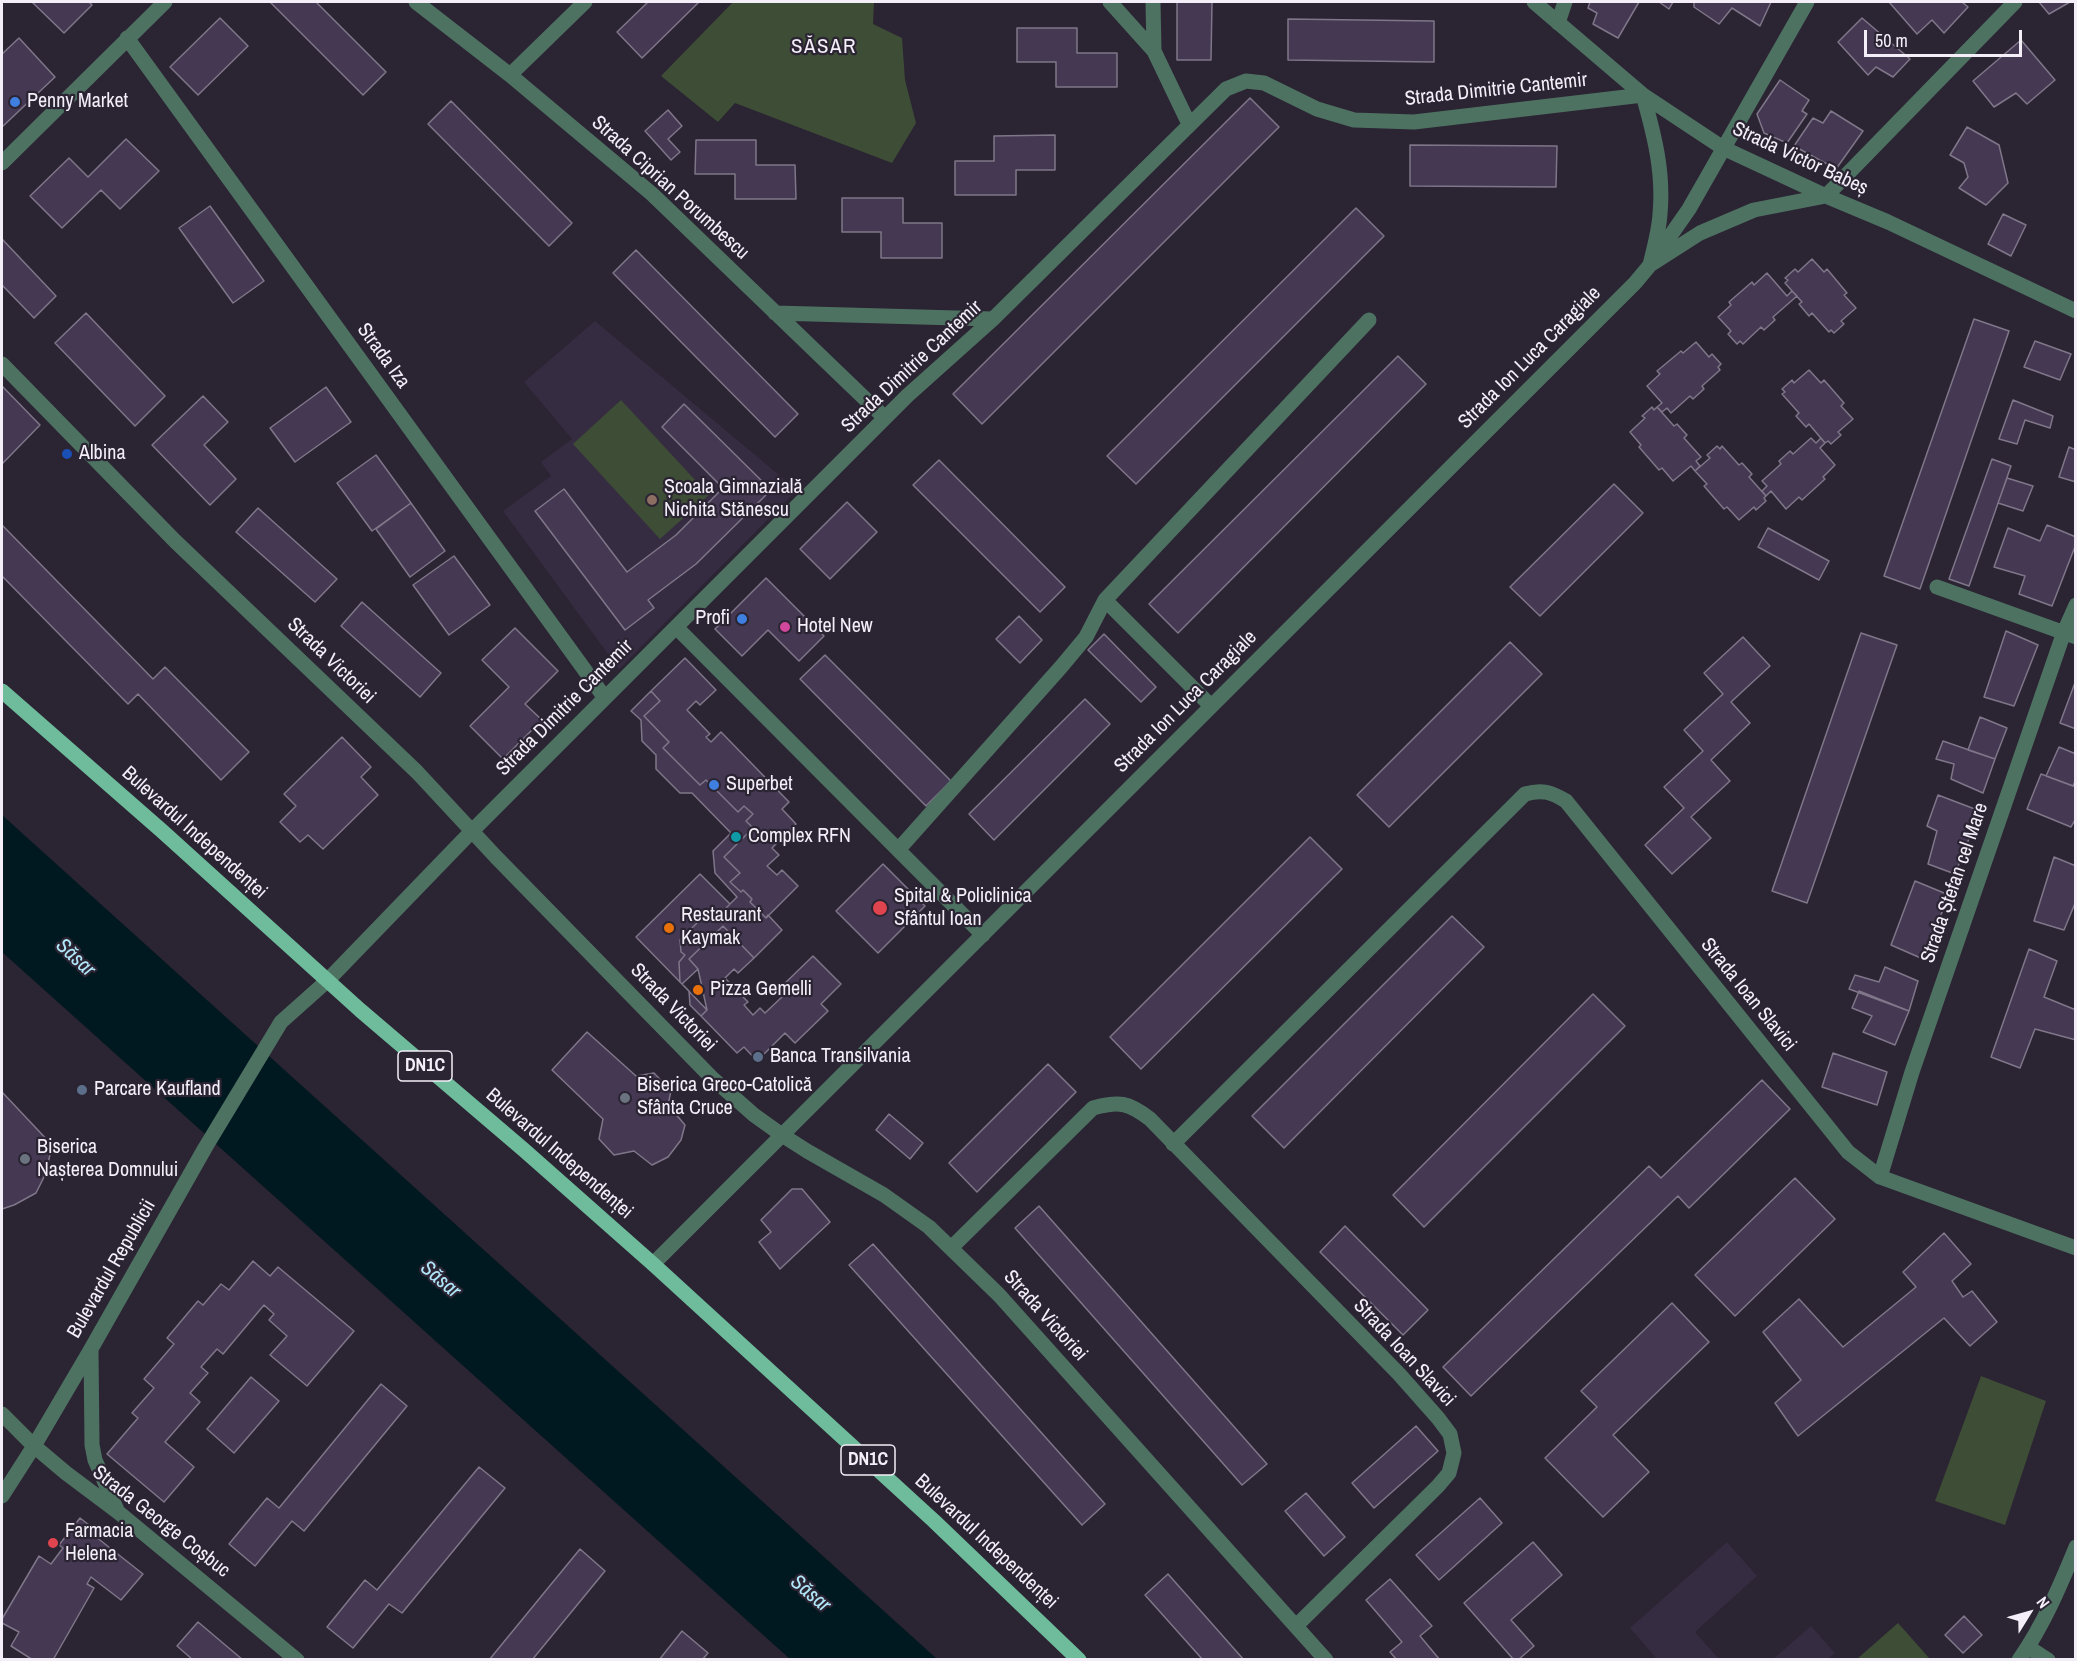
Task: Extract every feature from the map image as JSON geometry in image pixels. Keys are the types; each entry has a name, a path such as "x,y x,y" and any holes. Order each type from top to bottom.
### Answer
{"main road":[{"name":"Bulevardul Independenței","path":"2,691 162,831 327,981 653,1264 934,1521 1079,1659"}],"street":[{"path":"2,163 165,2"},
{"name":"Strada Ciprian Porumbescu","path":"416,2 510,75 652,194 885,418"},
{"path":"510,75 585,2"},
{"path":"1110,2 1154,51 1189,124"},
{"path":"1153,2 1154,51"},
{"name":"Strada Victor Babeș","path":"1534,2 1642,94 1723,148 1888,222 2076,311"},
{"path":"1558,23 1565,2"},
{"name":"Strada Ion Luca Caragiale","path":"653,1264 1635,283 1689,209 1807,2"},
{"path":"1650,265 1700,233 1754,210 1826,196 2015,2"},
{"name":"Strada Iza","path":"127,38 605,698"},
{"name":"Strada Dimitrie Cantemir","path":"327,981 472,831 885,418 993,319 1226,89 1246,81 1264,82 1317,109 1354,120 1414,122 1642,94"},
{"path":"1642,94 1657,144 1661,179 1660,216 1650,265"},
{"path":"775,313 993,319"},
{"path":"898,850 1074,652 1086,637 1105,600 1369,320"},
{"name":"Strada Victoriei","path":"2,364 174,541 417,772 711,1077 754,1115 782,1135 884,1195 930,1227 952,1247 1007,1304 1326,1659"},
{"path":"1937,587 2070,635"},
{"path":"1105,600 1211,706"},
{"name":"Strada Ștefan cel Mare","path":"1880,1178 1912,1072 2070,635 2076,605"},
{"path":"676,627 982,935"},
{"name":"Strada Ioan Slavici","path":"1173,1144 1525,794 1538,790 1550,792 1566,801 1848,1152 1880,1178 2076,1248"},
{"name":"Bulevardul Republicii","path":"2,1496 91,1349 264,1047 281,1022 327,981"},
{"name":"Strada Ioan Slavici","path":"952,1247 1093,1108 1113,1102 1135,1107 1150,1119 1399,1374 1450,1434 1454,1453 1449,1473 1296,1626"},
{"path":"91,1349 94,1460 118,1512"},
{"name":"Strada George Coșbuc","path":"2,1414 34,1446 66,1473 118,1512 297,1659"},
{"path":"2048,1659 2023,1653 2060,1587 2076,1547"}],"shaded area":[{"name":"Școala Gimnazială Nichita Stănescu","path":"595,321 797,490 619,669 503,511 551,476 541,462 572,439 524,382"},
{"path":"1727,1542 1757,1576 1695,1632 1719,1659 1657,1659 1630,1628"},
{"path":"1811,1626 1835,1653 1828,1659 1773,1659"}],"green space":[{"path":"733,2 874,2 873,24 902,38 905,80 916,123 892,163 735,103 718,122 661,76"},
{"path":"621,400 709,495 660,539 573,444"},
{"path":"1981,1376 2046,1401 2005,1525 1935,1501"},
{"path":"1898,1623 1930,1659 1857,1659"}],"water":[{"name":"Săsar","path":"2,815 937,1659 790,1659 2,952"}],"building":[{"path":"32,2 89,2 92,5 64,33"},
{"path":"270,2 316,2 386,72 363,95"},
{"path":"648,2 699,2 642,58 617,32"},
{"path":"1177,2 1212,2 1211,60 1177,60"},
{"path":"1590,2 1639,2 1618,38 1593,24 1597,13 1588,8"},
{"path":"1659,2 1673,2 1669,9"},
{"path":"1694,2 1771,2 1760,26 1732,8 1719,24 1694,7"},
{"path":"1889,2 1962,2 1968,7 1944,33 1932,20 1917,34"},
{"path":"2039,2 2070,2 2049,14"},
{"path":"220,18 248,46 198,95 170,67"},
{"path":"1862,18 1910,59 1893,77 1876,67 1868,75 1838,42"},
{"path":"1288,19 1434,21 1434,62 1288,60"},
{"path":"1017,28 1077,28 1077,53 1117,53 1117,87 1056,87 1056,62 1017,62"},
{"name":"Penny Market","path":"19,38 55,77 2,127 2,54"},
{"path":"2021,40 2055,80 2027,104 2016,93 1994,107 1973,81"},
{"path":"1780,80 1809,100 1802,111 1807,114 1787,143 1764,133 1757,114"},
{"path":"1250,98 1279,127 982,424 953,394"},
{"path":"451,101 572,223 549,246 428,124"},
{"path":"668,110 682,126 668,139 680,152 671,160 645,131"},
{"path":"1831,111 1863,131 1836,169 1794,146 1813,118 1823,123"},
{"path":"1967,127 1999,145 2008,183 1986,205 1959,188 1968,177 1964,163 1950,155"},
{"path":"1055,135 1055,170 1016,170 1016,195 955,195 955,161 994,161 994,136"},
{"path":"126,139 159,171 120,209 101,190 62,228 30,196 69,158 88,177"},
{"path":"696,140 756,140 756,165 795,165 796,199 735,199 735,174 695,174"},
{"path":"1410,145 1557,146 1556,187 1410,186"},
{"path":"842,198 903,198 903,223 942,223 942,258 881,258 881,232 842,232"},
{"path":"210,206 264,281 233,303 179,228"},
{"path":"1356,208 1384,236 1136,484 1107,456"},
{"path":"2003,214 2026,225 2011,256 1988,244"},
{"path":"2,239 56,296 34,318 2,285"},
{"path":"636,250 798,414 775,437 613,273"},
{"path":"1812,259 1824,272 1827,269 1847,293 1844,295 1856,308 1841,321 1844,324 1834,333 1831,330 1829,332 1812,313 1809,316 1799,304 1802,302 1785,283 1788,280 1785,278 1795,269 1798,272"},
{"path":"1767,273 1787,296 1792,291 1797,296 1773,317 1775,320 1764,330 1761,327 1743,344 1740,341 1737,344 1728,334 1731,331 1718,317 1731,305 1729,302 1752,282 1754,285"},
{"path":"86,313 165,396 135,426 55,343"},
{"path":"1974,319 2009,331 1920,589 1884,576"},
{"path":"2035,341 2071,354 2060,380 2024,367"},
{"path":"1696,342 1709,357 1712,354 1721,364 1718,367 1720,370 1702,386 1704,389 1693,399 1690,396 1671,413 1667,408 1662,412 1657,407 1662,403 1647,386 1660,374 1657,371"},
{"path":"1398,356 1426,384 1178,633 1149,604"},
{"path":"1809,370 1821,383 1824,380 1844,403 1841,406 1853,419 1838,432 1841,435 1831,444 1828,441 1825,443 1809,424 1806,427 1796,416 1799,413 1782,394 1785,392 1782,389 1792,380 1794,383"},
{"path":"2,386 40,425 2,464"},
{"path":"326,387 351,422 295,462 270,428"},
{"path":"203,396 228,422 204,445 236,479 210,505 152,445"},
{"path":"2013,400 2053,416 2050,428 2025,420 2017,444 1999,439"},
{"path":"684,404 771,490 696,564 648,600 654,608 625,630 535,511 564,489 627,572 676,535 723,488 662,427"},
{"path":"1652,407 1654,410 1657,407 1674,426 1677,424 1687,435 1684,438 1701,457 1696,461 1700,466 1695,471 1691,466 1673,481 1662,468 1659,470 1639,447 1641,445 1630,432 1645,418 1642,416"},
{"path":"1811,438 1816,443 1821,438 1825,443 1820,448 1835,465 1823,477 1825,479 1802,500 1799,497 1786,509 1771,491 1766,496 1762,491 1767,486 1762,481 1781,464 1779,461 1790,451 1793,454"},
{"path":"1717,446 1720,449 1722,446 1739,465 1742,463 1752,474 1749,477 1766,496 1764,498 1766,501 1756,510 1754,507 1739,520 1727,507 1724,509 1704,486 1707,484 1695,471 1710,458 1707,455"},
{"path":"2069,447 2076,450 2076,482 2059,477"},
{"path":"376,455 411,503 372,531 337,483"},
{"path":"1992,459 2011,466 1969,586 1949,579"},
{"path":"939,460 1065,587 1040,612 913,485"},
{"path":"2007,478 2033,486 2023,511 1998,503"},
{"path":"1614,484 1643,513 1540,616 1510,587"},
{"path":"847,502 877,532 830,579 800,549"},
{"path":"411,503 445,551 410,577 376,529"},
{"path":"258,508 337,579 315,602 236,532"},
{"path":"2,525 153,679 165,667 249,752 221,780 138,694 128,704 2,576"},
{"path":"2047,525 2076,537 2076,544 2052,606 2019,594 2025,576 1994,567 2008,528 2040,541"},
{"path":"1768,528 1829,561 1819,580 1758,547"},
{"path":"454,556 490,605 449,635 413,585"},
{"path":"766,578 824,636 799,661 768,630 742,656 715,629"},
{"path":"362,602 441,673 420,697 341,626"},
{"path":"1019,616 1042,640 1020,663 996,639"},
{"path":"515,628 558,671 525,704 542,720 503,759 470,726 509,687 482,660"},
{"path":"2006,631 2038,645 2014,706 1984,697"},
{"path":"1861,633 1897,645 1807,903 1772,891"},
{"path":"1104,634 1156,687 1141,702 1088,650"},
{"path":"1743,637 1770,666 1731,702 1750,723 1711,760 1730,781 1691,817 1711,838 1672,874 1645,845 1684,808 1664,787 1703,751 1684,730 1723,694 1704,673"},
{"path":"1510,642 1542,674 1389,827 1357,795"},
{"path":"825,655 951,781 926,806 800,679"},
{"path":"685,658 716,690 700,705 696,701 687,710 710,734 706,737 711,742 721,732 789,802 782,809 796,824 772,848 779,855 767,866 777,875 782,870 798,886 766,918 750,902 752,899 743,890 741,892 730,882 740,873 724,857 753,828 746,821 753,814 744,806 738,812 706,780 700,785 663,748 669,742 644,716 660,701 651,691"},
{"path":"2076,680 2076,729 2060,723"},
{"name":"Complex RFN","path":"651,691 660,701 644,716 669,742 663,748 700,785 706,780 738,812 744,806 753,814 746,821 753,828 724,857 740,873 730,882 741,892 743,890 752,899 750,902 766,918 768,915 782,930 754,958 723,926 689,959 698,969 682,984 679,962 685,955 681,952 680,940 701,919 715,919 737,897 715,873 713,851 731,833 692,793 680,793 656,769 656,755 642,741 641,720 631,711"},
{"path":"1085,699 1110,724 994,840 969,814"},
{"path":"1980,717 2007,728 1995,759 1968,750"},
{"path":"342,737 371,767 361,777 378,795 323,849 308,835 300,842 280,822 296,806 284,794"},
{"path":"1943,741 1995,759 1983,793 1951,779 1954,764 1936,759"},
{"path":"2059,747 2076,754 2076,779 2073,786 2046,776"},
{"path":"2041,774 2076,787 2076,818 2071,827 2027,809"},
{"path":"1938,795 1980,811 1955,874 1928,864 1937,831 1927,826"},
{"path":"1310,837 1342,869 1141,1069 1110,1037"},
{"path":"2054,857 2076,866 2076,901 2064,930 2034,921"},
{"name":"Spital & Policlinica Sfântul Ioan","path":"883,864 925,906 878,953 836,911"},
{"name":"Restaurant Kaymak","path":"700,874 730,904 715,919 701,919 680,940 681,952 685,955 679,962 680,982 636,937"},
{"path":"1915,881 1949,895 1923,959 1891,945"},
{"path":"1452,916 1484,947 1284,1148 1252,1116"},
{"path":"723,926 754,958 738,973 734,969 725,978 748,1002 744,1005 753,1015 760,1008 765,1013 784,995 779,989 813,956 841,984 821,1004 828,1011 795,1043 785,1033 757,1061 744,1047 737,1053 701,1016 707,1010 682,984 698,969 689,959"},
{"path":"2029,949 2057,961 2044,997 2076,1010 2076,1040 2035,1029 2020,1068 1991,1057"},
{"path":"1885,967 1918,981 1909,1011 1849,989 1855,975 1879,982"},
{"path":"698,969 707,1010 701,1016 690,1005 689,991 682,984"},
{"path":"1859,991 1909,1011 1895,1045 1863,1032 1872,1016 1852,1008"},
{"path":"1593,994 1625,1026 1424,1227 1393,1195"},
{"name":"Biserica Greco-Catolică Sfânta Cruce","path":"587,1032 636,1076 654,1073 671,1091 668,1105 685,1125 681,1140 668,1157 652,1165 634,1151 614,1155 599,1139 603,1119 552,1070"},
{"path":"1833,1053 1887,1072 1877,1105 1822,1087"},
{"path":"1048,1064 1076,1092 977,1192 949,1163"},
{"path":"1762,1080 1790,1109 1689,1208 1678,1196 1471,1396 1443,1367 1649,1166 1661,1178"},
{"name":"Biserica Nașterea Domnului","path":"2,1092 52,1145 46,1173 36,1193 2,1209"},
{"path":"889,1114 923,1143 910,1159 876,1130"},
{"path":"1795,1178 1835,1219 1735,1316 1695,1275"},
{"path":"792,1189 802,1189 830,1222 780,1269 759,1242 771,1232 761,1220"},
{"path":"1039,1206 1267,1464 1242,1485 1015,1228"},
{"path":"1345,1226 1428,1310 1403,1335 1320,1252"},
{"path":"1944,1233 1971,1264 1952,1281 1963,1297 1972,1291 1997,1322 1970,1346 1944,1318 1798,1436 1775,1403 1801,1380 1763,1332 1799,1299 1843,1347 1916,1287 1903,1272"},
{"path":"873,1244 1105,1504 1082,1525 849,1265"},
{"path":"253,1261 270,1276 278,1267 354,1331 307,1386 270,1355 287,1336 269,1320 274,1314 264,1305 223,1354 217,1349 201,1367 208,1373 190,1393 200,1402 165,1442 194,1467 164,1502 107,1454 138,1418 132,1413 154,1388 144,1379 174,1344 167,1338 198,1301 203,1305 221,1284 229,1290"},
{"path":"1672,1303 1709,1342 1613,1435 1649,1472 1603,1517 1545,1458 1597,1407 1581,1391"},
{"path":"251,1377 279,1401 234,1453 207,1429"},
{"path":"381,1384 407,1406 304,1531 292,1521 255,1566 229,1544 267,1498 279,1508"},
{"path":"1416,1426 1438,1451 1374,1508 1352,1483"},
{"path":"479,1467 505,1488 402,1613 389,1604 353,1648 327,1627 365,1580 377,1590"},
{"path":"1306,1493 1345,1537 1324,1556 1285,1511"},
{"path":"1480,1498 1502,1523 1439,1580 1416,1555"},
{"path":"80,1518 89,1525 86,1529 143,1574 121,1600 91,1577 87,1584 94,1588 53,1660 33,1660 11,1646 19,1632 2,1623 2,1619 39,1556 51,1564 63,1548 59,1545"},
{"path":"1533,1542 1562,1575 1511,1620 1534,1646 1518,1660 1514,1660 1464,1603"},
{"path":"580,1549 605,1571 532,1660 489,1660"},
{"path":"1168,1574 1244,1660 1203,1660 1145,1595"},
{"path":"1390,1579 1432,1626 1420,1636 1440,1660 1397,1660 1390,1652 1402,1642 1366,1600"},
{"path":"1964,1616 1982,1635 1963,1653 1945,1635"},
{"path":"198,1622 243,1660 193,1660 177,1646"},
{"path":"682,1631 708,1653 702,1660 659,1660"}],"place":[{"name":"Penny Market","path":"15,102"},
{"name":"Albina","path":"67,454"},
{"name":"Școala Gimnazială Nichita Stănescu","path":"652,500"},
{"name":"Profi","path":"742,619"},
{"name":"Hotel New","path":"785,627"},
{"name":"Superbet","path":"714,785"},
{"name":"Complex RFN","path":"736,837"},
{"name":"Spital & Policlinica Sfântul Ioan","path":"880,908"},
{"name":"Restaurant Kaymak","path":"669,928"},
{"name":"Pizza Gemelli","path":"698,990"},
{"name":"Banca Transilvania","path":"758,1057"},
{"name":"Parcare Kaufland","path":"82,1090"},
{"name":"Biserica Greco-Catolică Sfânta Cruce","path":"625,1098"},
{"name":"Biserica Nașterea Domnului","path":"25,1159"},
{"name":"Farmacia Helena","path":"53,1543"}],"district":[{"name":"SĂSAR","path":"824,47"}]}
